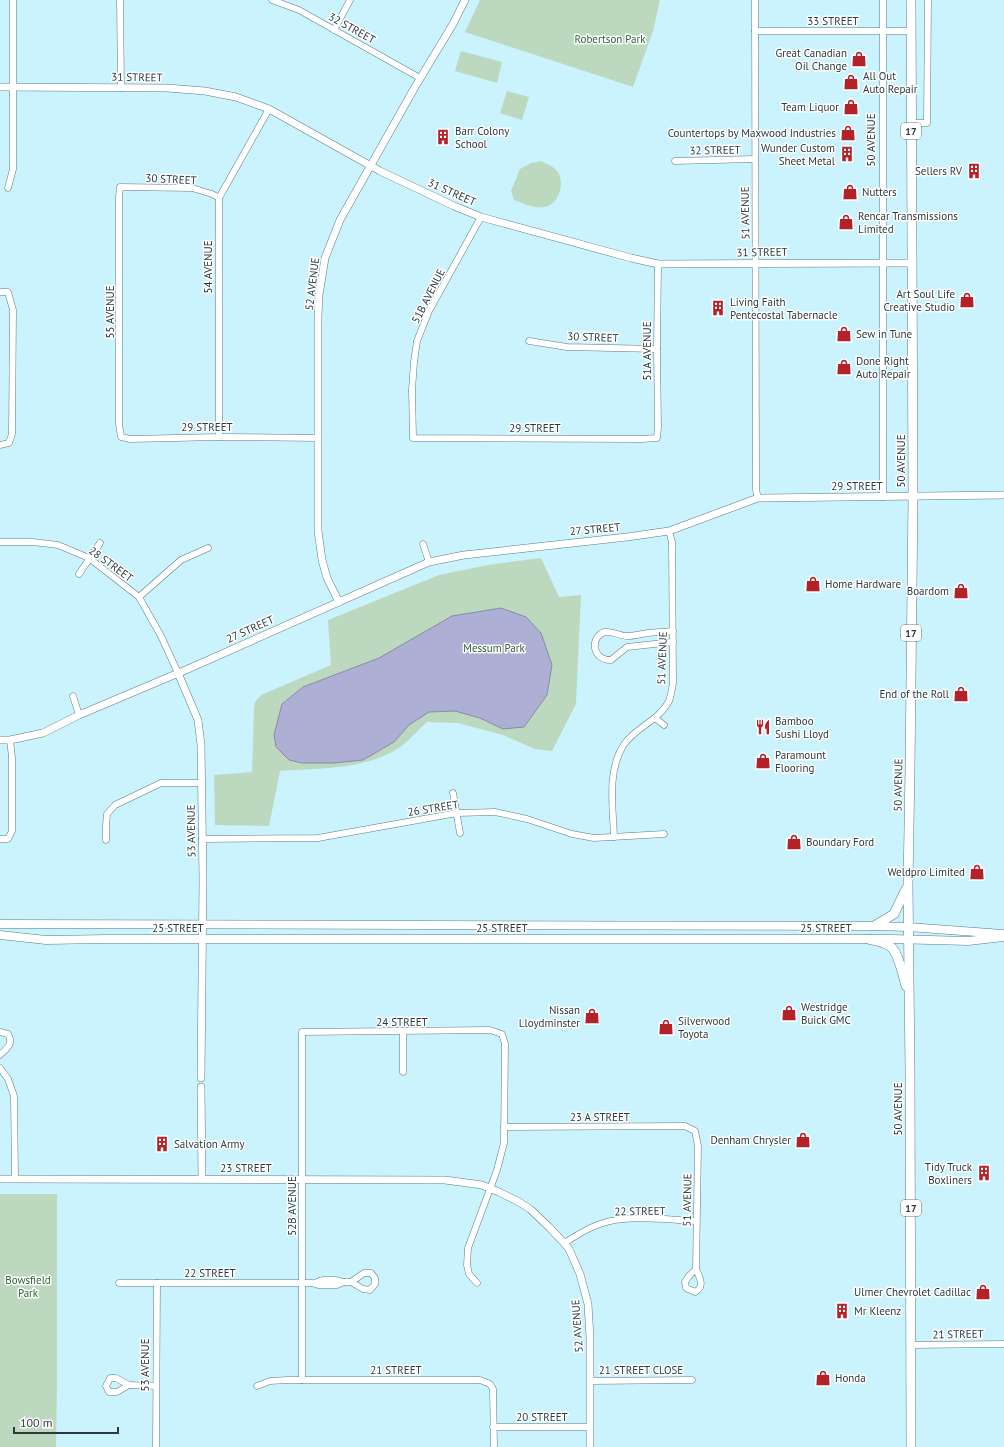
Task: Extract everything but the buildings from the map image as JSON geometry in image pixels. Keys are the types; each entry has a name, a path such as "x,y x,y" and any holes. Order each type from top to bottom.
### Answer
{"main road":[{"name":"50 AVENUE","path":"911,0 913,497 908,884 911,1447"},
{"path":"874,926 894,914 908,884"},
{"name":"25 STREET","path":"0,924 551,924 874,926 1004,934"},
{"name":"25 STREET","path":"0,935 46,940 108,938 908,939 968,941 1004,937"},
{"path":"868,939 884,943 891,947 895,952 909,994"}],"street":[{"path":"8,188 13,169 13,0"},
{"path":"120,0 121,88"},
{"name":"32 STREET","path":"272,0 299,10 420,78"},
{"path":"334,30 350,0"},
{"name":"52 AVENUE","path":"339,602 327,578 322,560 318,531 319,302 325,258 340,220 420,78 453,24 465,0"},
{"name":"51 AVENUE","path":"755,0 756,490 758,498"},
{"name":"50 AVENUE","path":"883,0 883,497"},
{"path":"911,124 927,123 928,0"},
{"name":"33 STREET","path":"755,31 911,31"},
{"name":"31 STREET","path":"0,87 167,88 205,91 236,97 269,109 371,165 454,206 481,217 658,264 912,263"},
{"name":"54 AVENUE","path":"219,437 219,198 269,109"},
{"name":"32 STREET","path":"675,161 755,159"},
{"name":"30 STREET","path":"120,187 192,188 212,194 219,198"},
{"name":"55 AVENUE","path":"120,187 119,424 121,437"},
{"name":"51B AVENUE","path":"412,438 412,390 417,341 429,311 481,217"},
{"name":"51A AVENUE","path":"657,438 658,264"},
{"path":"0,292 8,292 13,310 12,434 9,443 0,445"},
{"name":"30 STREET","path":"529,341 566,347 657,349"},
{"name":"29 STREET","path":"121,437 130,439 219,437 318,438"},
{"name":"29 STREET","path":"412,438 657,438"},
{"name":"29 STREET","path":"758,498 1004,495"},
{"name":"27 STREET","path":"0,740 10,740 43,733 79,715 429,562 464,555 626,538 669,531 758,498"},
{"name":"51 AVENUE","path":"614,837 613,782 616,764 623,746 641,728 655,718 669,701 673,683 672,539 669,531"},
{"name":"28 STREET","path":"0,542 58,544 89,558 139,597"},
{"path":"79,574 100,543"},
{"path":"422,544 429,562"},
{"path":"139,597 181,560 208,548"},
{"name":"53 AVENUE","path":"139,597 161,636 198,720 201,745 203,925 201,1078"},
{"path":"673,631 626,636 612,632 605,632 599,636 595,646 595,651 598,656 611,660 627,647 673,642"},
{"path":"649,633 650,644"},
{"path":"626,636 627,647"},
{"path":"73,696 79,715"},
{"path":"655,718 664,725"},
{"path":"0,839 8,839 12,830 12,757 10,740"},
{"path":"106,840 108,814 115,805 161,783 201,782"},
{"path":"453,793 460,833"},
{"name":"26 STREET","path":"202,839 318,838 457,813 496,812 527,819 572,834 594,838 664,834"},
{"name":"24 STREET","path":"302,1032 490,1030 502,1034 505,1044 504,1127"},
{"path":"0,1032 8,1034 11,1040 7,1048 0,1054"},
{"name":"52B AVENUE","path":"302,1032 302,1380"},
{"path":"403,1032 403,1072"},
{"path":"0,1068 8,1079 14,1096 15,1179"},
{"path":"201,1078 202,1179"},
{"name":"23 A STREET","path":"504,1127 686,1126 695,1131"},
{"path":"477,1283 469,1274 467,1265 468,1248 501,1157 504,1143 504,1127"},
{"name":"51 AVENUE","path":"695,1131 698,1146 696,1270"},
{"name":"23 STREET","path":"0,1179 445,1180 475,1184 490,1188"},
{"name":"52 AVENUE","path":"490,1188 509,1196 530,1209 564,1242 577,1267 588,1304 590,1447"},
{"name":"22 STREET","path":"564,1242 600,1224 617,1220 640,1219 696,1221"},
{"name":"22 STREET","path":"119,1283 314,1283 319,1280 351,1282"},
{"name":"53 AVENUE","path":"156,1447 157,1283"},
{"name":"21 STREET","path":"911,1345 1004,1344"},
{"path":"257,1386 270,1381 302,1380"},
{"name":"21 STREET","path":"302,1380 480,1380 490,1384 493,1389 493,1427"},
{"name":"21 STREET CLOSE","path":"590,1380 692,1380"},
{"path":"129,1385 156,1386"},
{"path":"493,1427 494,1447"},
{"name":"20 STREET","path":"493,1427 590,1428"}],"green space":[{"name":"Robertson Park","path":"480,0 660,0 653,31 633,87 465,32"},
{"path":"461,51 502,62 497,83 455,71"},
{"path":"507,91 529,97 522,120 500,113"},
{"path":"541,161 554,168 560,176 561,187 557,198 554,202 544,207 536,207 514,200 511,191 520,169 531,163"},
{"name":"Messum Park","path":"541,558 559,597 581,595 576,704 552,751 535,749 503,735 458,723 427,722 397,749 370,761 340,767 280,771 269,826 215,825 214,775 252,772 254,709 255,702 261,695 331,665 328,620 439,575 488,565"},
{"name":"Bowsfield Park","path":"0,1194 57,1194 56,1447 0,1447"}],"water":[{"path":"501,608 526,617 541,633 552,665 547,695 524,727 503,729 480,718 455,711 429,712 409,725 394,742 363,760 334,763 302,763 289,760 276,747 274,735 282,704 303,687 379,658 452,616"}],"place":[{"name":"Great Canadian Oil Change","path":"859,59"},
{"name":"All Out Auto Repair","path":"851,82"},
{"name":"Team Liquor","path":"851,107"},
{"name":"Countertops by Maxwood Industries","path":"848,133"},
{"name":"Barr Colony School","path":"443,137"},
{"name":"Wunder Custom Sheet Metal","path":"847,154"},
{"name":"Sellers RV","path":"974,171"},
{"name":"Nutters","path":"850,192"},
{"name":"Rencar Transmissions Limited","path":"846,222"},
{"name":"Art Soul Life Creative Studio","path":"967,300"},
{"name":"Living Faith Pentecostal Tabernacle","path":"718,308"},
{"name":"Sew in Tune","path":"844,334"},
{"name":"Done Right Auto Repair","path":"844,367"},
{"name":"Home Hardware","path":"813,584"},
{"name":"Boardom","path":"961,591"},
{"name":"End of the Roll","path":"961,694"},
{"name":"Bamboo Sushi Lloyd","path":"763,727"},
{"name":"Paramount Flooring","path":"763,761"},
{"name":"Boundary Ford","path":"794,842"},
{"name":"Weldpro Limited","path":"977,872"},
{"name":"Westridge Buick GMC","path":"789,1013"},
{"name":"Nissan Lloydminster","path":"592,1016"},
{"name":"Silverwood Toyota","path":"666,1027"},
{"name":"Denham Chrysler","path":"803,1140"},
{"name":"Salvation Army","path":"162,1144"},
{"name":"Tidy Truck Boxliners","path":"984,1173"},
{"name":"Ulmer Chevrolet Cadillac","path":"983,1292"},
{"name":"Mr Kleenz","path":"842,1311"},
{"name":"Honda","path":"823,1378"}]}
